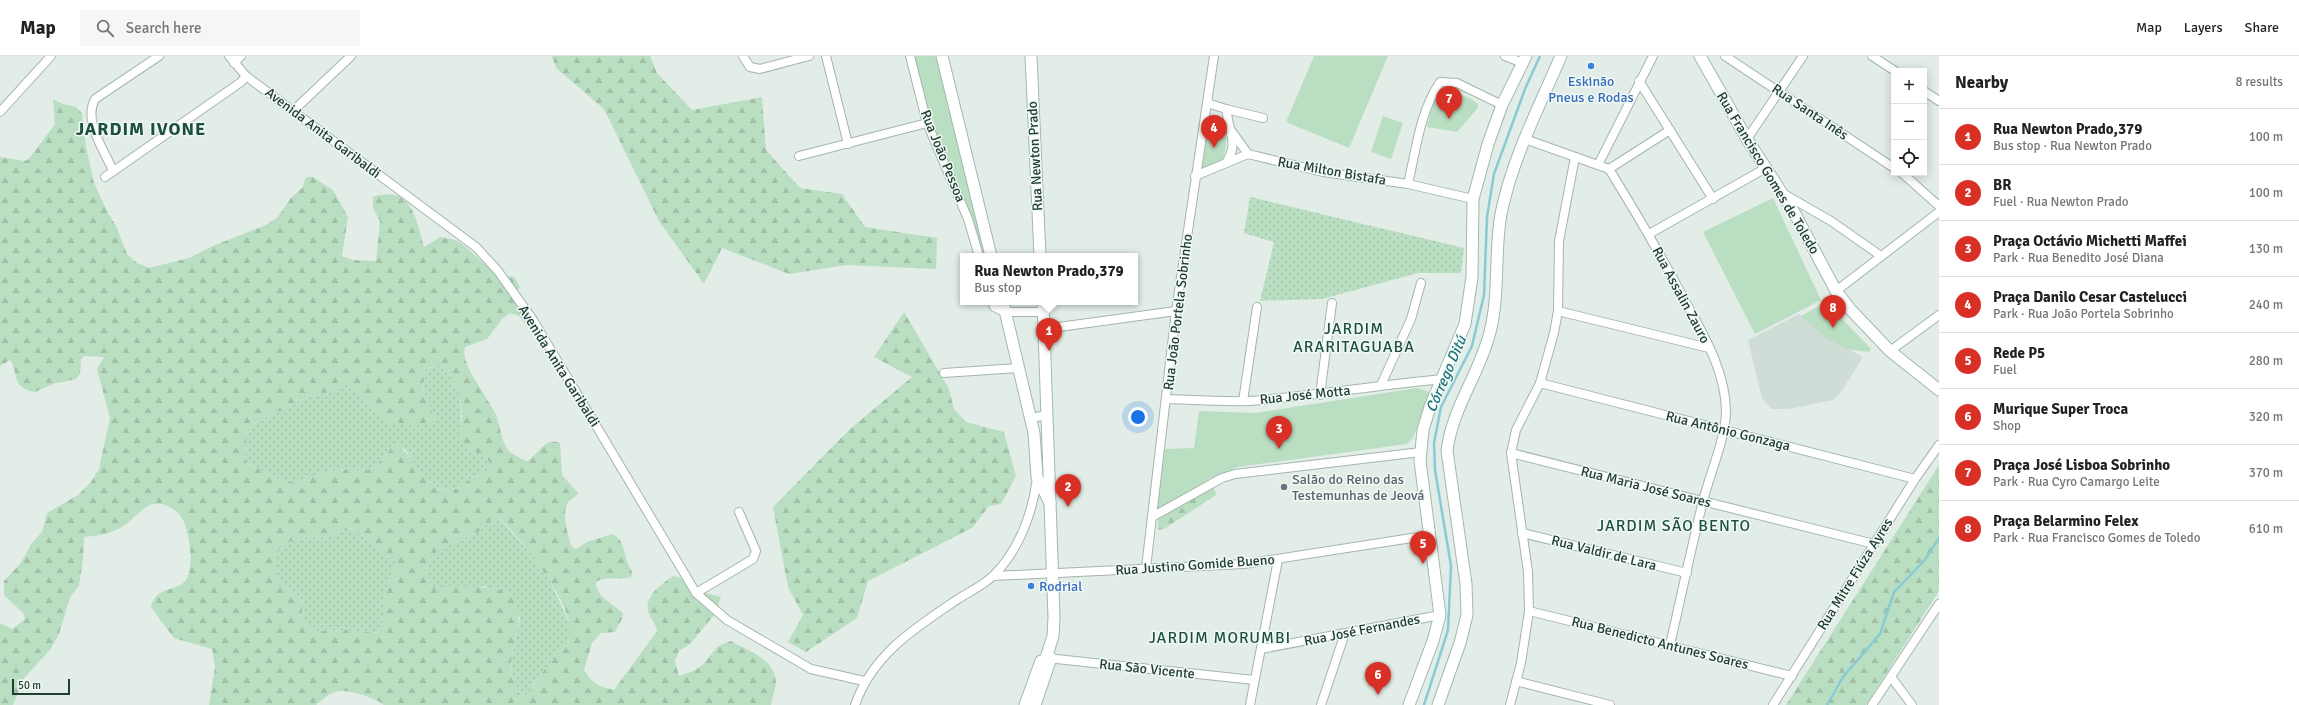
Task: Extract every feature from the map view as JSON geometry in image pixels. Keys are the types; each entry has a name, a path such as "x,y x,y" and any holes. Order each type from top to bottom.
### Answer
{"street":[{"path":"0,112 51,56"},
{"path":"113,171 90,119 92,105 96,99 159,56"},
{"path":"231,60 241,56"},
{"path":"293,111 351,56"},
{"path":"743,56 750,67 760,69 809,56"},
{"path":"826,56 848,144"},
{"name":"Rua João Pessoa","path":"910,56 927,123 968,219 978,253"},
{"path":"942,56 990,253"},
{"name":"Rua Newton Prado","path":"1031,56 1040,253"},
{"name":"Rua João Portela Sobrinho","path":"1146,568 1167,399 1176,311 1214,56"},
{"path":"1409,705 1433,641 1440,615 1421,452 1423,430 1430,407 1465,324 1469,303 1473,199 1488,144 1502,105 1525,59 1505,56"},
{"path":"1438,705 1460,643 1467,615 1466,584 1447,451 1449,437 1455,416 1481,360 1490,331 1495,301 1501,216 1509,181 1525,139 1561,56"},
{"path":"1598,165 1639,81 1653,56"},
{"name":"Rua Francisco Gomes de Toledo","path":"1700,56 1747,139 1784,194 1836,290 1850,309 1890,350 1939,390"},
{"name":"Rua Santa Inês","path":"1725,56 1891,166"},
{"path":"1747,139 1803,56"},
{"path":"1872,56 1891,68"},
{"name":"Avenida Anita Garibaldi","path":"231,60 246,76 476,247 498,271 533,320 696,593 727,620 811,669 864,681"},
{"path":"105,176 241,82 246,76"},
{"path":"1408,184 1428,104 1440,82 1446,81 1457,83 1502,105"},
{"path":"1639,81 1713,199"},
{"path":"1927,93 1939,101"},
{"path":"1207,103 1263,118"},
{"path":"1226,109 1233,140 1232,154 1226,163"},
{"path":"799,156 927,123"},
{"path":"1195,176 1248,154 1230,129"},
{"path":"1525,139 1609,169 1670,130"},
{"name":"Rua Milton Bistafa","path":"1248,154 1323,172 1408,184 1473,199"},
{"path":"1510,705 1529,611 1528,572 1511,453 1516,430 1540,383 1558,311 1557,266 1559,241 1575,157"},
{"path":"1649,234 1766,168"},
{"name":"Rua Assalin Zauro","path":"1609,169 1649,234 1709,348 1717,364 1724,390 1726,411 1723,430 1703,501 1670,646"},
{"path":"1905,176 1939,206"},
{"path":"1784,194 1831,221 1881,256"},
{"path":"1836,290 1939,212"},
{"path":"1381,385 1411,319 1422,283"},
{"path":"1320,395 1332,303"},
{"path":"993,305 994,307 1043,307 1051,505 1053,636 1034,705"},
{"path":"1243,401 1257,306"},
{"path":"855,705 864,681 884,656 916,627 994,576 1018,541 1025,526 1036,494 1037,449 1004,307"},
{"path":"1044,329 1176,311"},
{"path":"1558,311 1709,348"},
{"path":"1890,350 1939,315"},
{"path":"944,374 1018,368"},
{"name":"Rua José Motta","path":"1167,399 1243,401 1320,395 1381,385 1443,379"},
{"name":"Rua Antônio Gonzaga","path":"1540,383 1915,479"},
{"path":"1030,418 1048,415"},
{"name":"Rua Mitre Fiúza Ayres","path":"1773,705 1915,479 1939,445"},
{"path":"1152,517 1222,478 1235,474 1421,452"},
{"name":"Rua Maria José Soares","path":"1511,453 1874,544"},
{"path":"1037,477 1051,505"},
{"path":"696,593 753,559 756,551 739,512"},
{"name":"Rua Valdir de Lara","path":"1522,533 1686,573"},
{"name":"Rua Justino Gomide Bueno","path":"994,576 1244,564 1278,560 1431,535"},
{"path":"1250,705 1278,560"},
{"path":"1872,705 1938,610"},
{"name":"Rua Benedicto Antunes Soares","path":"1529,611 1792,676"},
{"name":"Rua José Fernandes","path":"1261,648 1440,615"},
{"path":"1321,705 1345,633"},
{"path":"1025,705 1046,659"},
{"name":"Rua São Vicente","path":"1046,659 1254,680"},
{"path":"1891,677 1912,705"},
{"path":"1516,681 1610,705"}],"shaded area":[{"path":"1799,314 1824,336 1863,357 1841,392 1833,400 1789,409 1771,409 1762,398 1748,340"}],"green space":[{"path":"552,56 650,56 657,73 692,110 762,97 766,150 800,188 842,194 865,227 937,238 936,269 846,265 789,274 722,248 704,284 659,221 604,109 556,68"},
{"path":"914,56 939,56 987,253 981,253 971,218 931,122"},
{"path":"1314,56 1388,56 1349,148 1286,122"},
{"path":"1448,91 1470,98 1478,104 1477,109 1457,132 1427,127 1433,102 1440,92"},
{"path":"53,99 63,104 76,107 82,113 86,147 94,183 116,226 127,254 137,263 149,268 189,258 215,245 266,225 277,218 291,198 302,188 306,177 313,177 333,190 348,217 342,256 353,260 376,261 380,221 373,208 373,197 386,194 396,195 404,199 410,206 418,225 424,247 440,237 456,240 466,247 495,274 514,277 520,287 516,294 516,300 536,337 519,316 510,313 503,318 487,339 465,347 464,354 466,362 495,413 503,441 506,448 511,453 527,461 546,444 550,442 560,443 562,475 578,493 568,502 565,514 571,546 576,549 587,542 612,534 621,542 632,571 632,576 628,578 609,578 596,582 596,587 601,595 623,613 622,619 615,632 601,633 592,643 584,670 596,684 614,690 657,631 649,614 648,602 659,587 673,576 679,577 698,591 721,597 715,614 690,644 679,651 675,661 679,676 700,667 716,648 731,641 760,656 771,668 775,675 776,684 771,705 384,705 363,695 340,691 330,694 316,705 209,705 215,667 212,649 174,638 151,607 154,600 163,591 185,582 190,570 189,539 183,519 173,509 163,504 155,504 148,506 124,526 112,532 84,537 79,586 70,597 59,634 50,650 24,678 13,705 0,705 0,623 12,629 25,618 23,613 4,595 4,581 21,563 31,544 42,532 47,513 78,495 91,482 99,469 110,418 97,369 104,357 84,356 81,359 80,374 76,379 53,384 35,392 22,387 16,378 10,360 0,366 0,157 24,161 29,159 55,124","holes":["438,365 450,376 457,389 461,404 462,420 459,431 460,439 465,446 476,453 484,455 490,463 489,467 483,474 473,477 458,488 448,490 439,488 431,483 404,450 397,444 392,447 382,460 367,471 339,469 296,482 284,481 248,464 245,457 247,435 254,424 307,397 330,392 345,384 361,394 377,415 392,424 417,426 436,423 436,419 426,400 423,385 426,369","497,516 507,525 545,574 566,611 570,627 568,642 542,672 529,694 517,696 511,669 518,613 516,603 511,594 482,587 433,587 426,576 429,564 433,556 438,551 443,547 475,534","350,528 374,544 396,562 385,594 383,603 383,619 376,633 349,630 313,631 303,622 301,598 279,582 275,567 275,555 285,543 310,537 324,538"]},
{"path":"1207,116 1214,118 1223,127 1226,147 1222,160 1203,170 1199,168"},
{"path":"1383,116 1403,123 1391,159 1371,152"},
{"path":"1250,197 1464,248 1461,273 1418,273 1322,299 1260,301 1274,242 1244,233"},
{"path":"1773,198 1821,300 1755,334 1703,232"},
{"path":"1831,299 1842,319 1871,349 1869,352 1846,349 1826,338 1801,316"},
{"path":"904,312 949,389 954,409 966,422 1004,432 1016,476 1001,504 989,506 972,528 868,581 857,618 806,652 788,642 803,615 788,587 773,507 850,429 912,377 874,357"},
{"path":"438,365 446,372 457,387 461,406 461,425 459,435 470,450 484,455 490,463 486,471 471,478 460,487 449,490 441,489 433,485 426,479 405,449 392,447 382,460 367,471 339,469 296,482 284,481 248,464 245,457 247,435 254,424 307,397 330,392 345,384 361,394 377,415 436,423 436,419 426,400 423,385 426,369"},
{"path":"1417,388 1430,392 1413,438 1407,444 1238,467 1211,478 1166,507 1160,509 1157,508 1165,449 1194,448 1199,411 1256,413"},
{"path":"1939,465 1939,591 1866,705 1786,705"},
{"path":"1214,487 1216,495 1164,529 1158,530 1158,516"},
{"path":"497,516 541,565 572,628 569,641 534,683 530,694 517,696 511,671 512,657 520,617 485,586 472,588 433,587 426,576 429,564 433,556 438,551 443,547 475,534"},
{"path":"350,528 374,544 396,562 385,594 383,603 383,619 376,633 349,630 313,631 303,622 301,598 279,582 275,567 275,555 285,543 310,537 324,538"}],"waterway":[{"name":"Córrego Ditú","path":"1424,705 1448,630 1451,566 1435,470 1434,443 1441,407 1472,346 1484,295 1487,217 1494,174 1525,89 1540,56"},
{"path":"1827,705 1843,677 1880,634 1894,592 1924,561 1939,538"}],"place":[{"name":"Eskinão Pneus e Rodas","path":"1591,66"},
{"name":"Praça José Lisboa Sobrinho","path":"1449,119"},
{"name":"Praça Danilo Cesar Castelucci","path":"1214,148"},
{"name":"Praça Belarmino Felex","path":"1833,328"},
{"name":"Rua Newton Prado,379","path":"1049,351"},
{"name":"Praça Octávio Michetti Maffei","path":"1279,449"},
{"name":"Salão do Reino das Testemunhas de Jeová","path":"1284,487"},
{"name":"BR","path":"1068,507"},
{"name":"Rede P5","path":"1423,564"},
{"name":"Rodrial","path":"1031,586"},
{"name":"Murique Super Troca","path":"1378,695"}],"district":[{"name":"JARDIM IVONE","path":"141,129"},
{"name":"JARDIM ARARITAGUABA","path":"1354,338"},
{"name":"JARDIM SÃO BENTO","path":"1674,526"},
{"name":"JARDIM MORUMBI","path":"1220,638"}]}
